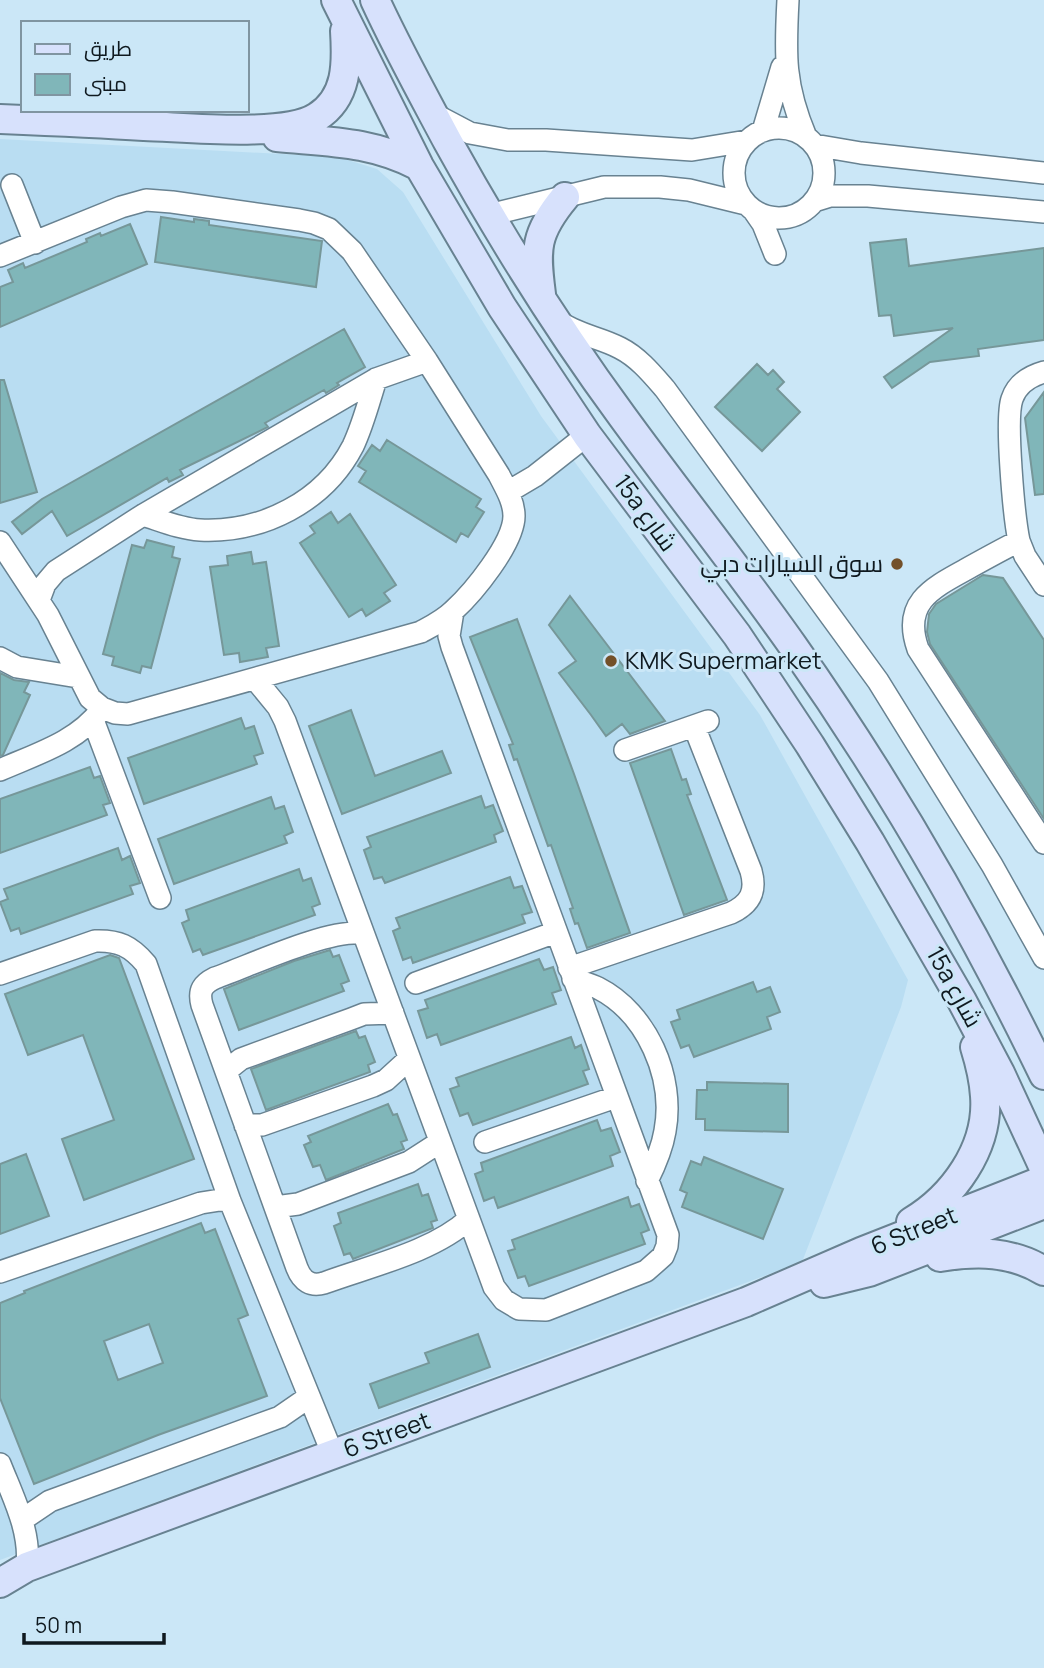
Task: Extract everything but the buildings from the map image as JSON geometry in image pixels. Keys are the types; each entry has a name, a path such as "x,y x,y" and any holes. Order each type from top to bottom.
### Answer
{"main road":[{"name":"15a شارع","path":"375,0 432,113 489,215 548,307 619,413 792,645 854,737 948,889 1002,989 1044,1075"},
{"name":"15a شارع","path":"340,9 419,166 502,307 587,435 752,657 870,842 962,1001 1000,1073 1044,1168"},
{"path":"0,119 230,129 304,124 330,107 339,94 347,64 340,9"},
{"path":"340,9 372,50 455,201 467,210 489,215"},
{"path":"230,129 369,146 399,155 419,166"},
{"path":"548,307 537,264 541,232 549,216 565,197"},
{"path":"865,1262 952,1190 971,1161 982,1128 986,1099 982,1071 962,1001"},
{"name":"6 Street","path":"865,1262 1044,1180"},
{"name":"6 Street","path":"0,1583 13,1569 333,1455 746,1302 1044,1205"},
{"path":"865,1262 971,1252 1002,1254 1031,1263 1044,1271"}],"street":[{"path":"788,0 785,55 788,83 795,110 810,141 822,158 824,173 822,188 814,201"},
{"path":"785,55 755,136 739,152 734,165 734,179 738,192 763,224 775,254 797,214"},
{"path":"432,113 470,133 508,141 692,150 778,128 792,130 810,141 861,153 1044,173"},
{"path":"489,215 604,187 631,185 689,190 750,207 768,217 783,218 797,214 814,201 830,196 868,196 1044,212"},
{"path":"12,186 35,243"},
{"path":"0,256 121,207 146,200 314,223 342,239 352,251 427,361 508,492 514,514 508,542 453,611 421,632 128,714 98,714 70,739 0,770"},
{"path":"548,307 578,333 622,348 639,361 665,389 878,681 992,865 1044,957"},
{"path":"38,600 45,584 56,571 143,515 376,379 427,361"},
{"path":"1044,372 1026,380 1018,388 1010,408 1019,541 1025,556 1044,585"},
{"path":"143,515 175,526 221,530 244,527 288,511 307,499 340,466 357,436 376,379"},
{"path":"508,492 535,476 587,435"},
{"path":"1019,541 934,587 920,603 913,626 918,649 1044,843"},
{"path":"0,542 38,600 98,714 160,898"},
{"path":"255,679 278,707 285,721 491,1280 498,1294 511,1305 519,1309 546,1310 646,1271 663,1256 668,1235 452,647 449,636 453,611"},
{"path":"0,658 17,667 78,677"},
{"path":"571,973 731,913 749,901 754,892 751,871 701,723 625,750"},
{"path":"363,933 350,932 328,937 215,978 204,985 200,998 299,1275 310,1284 317,1285 435,1243 468,1219"},
{"path":"416,983 556,932"},
{"path":"0,974 95,941 110,940 124,944 146,964 230,1201 333,1455"},
{"path":"571,973 621,1004 654,1049 665,1088 666,1129 659,1156 647,1181"},
{"path":"226,1071 241,1059 364,1014 393,1013"},
{"path":"245,1125 262,1125 373,1086 386,1080 409,1059"},
{"path":"485,1142 616,1097"},
{"path":"275,1207 298,1204 409,1162 440,1142"},
{"path":"0,1272 201,1203 230,1201"},
{"path":"22,1520 50,1501 280,1417 309,1396"},
{"path":"0,1464 22,1520 29,1548 13,1569"}],"shaded area":[{"path":"0,139 338,157 377,169 403,192 541,416 760,715 908,980 901,1007 802,1262 0,1560"}],"place":[{"name":"سوق السيارات دبي","path":"897,564"},
{"name":"KMK Supermarket","path":"611,661"}]}
